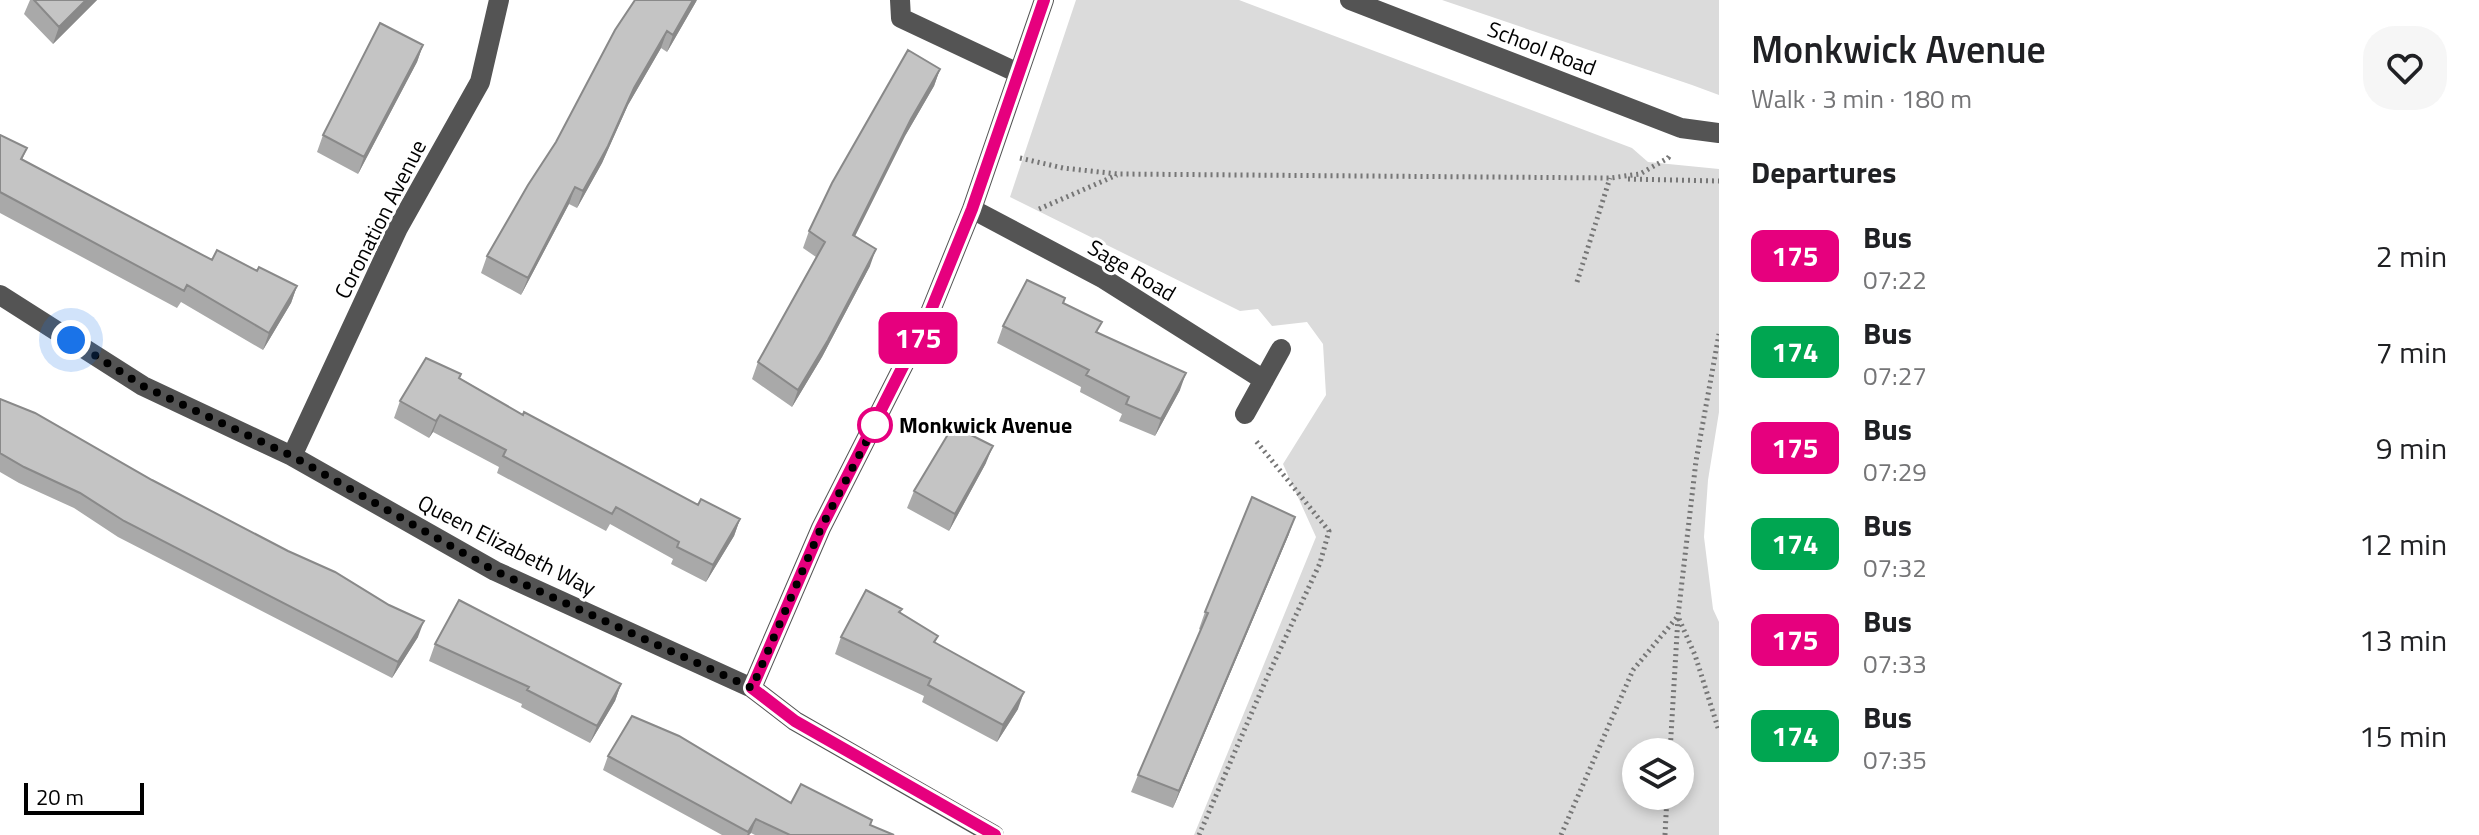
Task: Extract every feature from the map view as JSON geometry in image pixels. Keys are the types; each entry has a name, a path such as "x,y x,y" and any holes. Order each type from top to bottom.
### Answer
{"street":[{"name":"Coronation Avenue","path":"292,456 398,228 480,82 499,0"},
{"path":"900,0 901,18 1018,73"},
{"path":"752,688 821,528 929,315 972,209 1044,0"},
{"name":"School Road","path":"1350,0 1681,128 1719,133"},
{"name":"Sage Road","path":"972,209 1104,279 1264,380"},
{"name":"Queen Elizabeth Way","path":"0,295 143,386 292,456 495,571 752,688 795,721 994,835"},
{"path":"1245,414 1281,349"}],"path":[{"path":"1610,178 1640,174 1668,158 1681,128"},
{"path":"994,146 1023,159 1063,168 1118,174 1719,181"},
{"path":"1003,226 1118,174"},
{"path":"1577,282 1610,178"},
{"path":"1671,738 1678,616 1696,461 1719,334"},
{"path":"1199,835 1320,563 1329,531 1258,446 1245,414"},
{"path":"1678,616 1695,655 1719,731"},
{"path":"1561,835 1633,670 1678,616"},
{"path":"1665,835 1666,810"}],"shaded area":[{"path":"1076,0 1239,0 1632,148 1648,162 1719,169 1719,412 1708,480 1704,537 1713,609 1719,622 1719,835 1194,835 1316,537 1283,464 1326,395 1323,344 1307,322 1272,326 1258,309 1240,311 1010,197"},
{"path":"1442,0 1719,0 1719,95 1692,85"}],"building":[{"path":"34,0 86,0 59,27"},
{"path":"635,0 693,0 673,35 667,31 634,88 608,146 583,191 575,187 528,278 487,256 556,142 615,30"},
{"path":"380,23 423,45 364,157 323,135"},
{"path":"908,50 940,69 911,119 853,235 876,249 798,390 758,362 825,242 809,231 832,183"},
{"path":"0,135 27,148 21,159 212,260 217,250 257,271 259,267 297,286 269,333 187,285 184,291 0,192"},
{"path":"1027,280 1065,298 1063,303 1102,322 1096,332 1186,373 1161,419 1126,404 1129,397 1086,375 1089,370 1003,326"},
{"path":"426,358 461,374 459,378 523,415 524,412 698,505 701,499 740,519 713,565 677,547 679,542 616,507 612,514 503,456 506,450 440,415 436,421 400,401"},
{"path":"0,399 35,413 152,480 335,572 389,605 424,621 398,662 124,521 80,493 0,453"},
{"path":"953,426 993,446 955,514 914,491"},
{"path":"1252,497 1295,517 1179,791 1138,775 1208,613 1205,612"},
{"path":"866,590 902,609 899,612 938,636 934,642 1024,692 1003,725 928,685 931,679 841,637"},
{"path":"459,600 621,684 597,726 527,690 529,687 435,644"},
{"path":"632,716 679,736 791,803 801,784 872,820 870,825 894,835 790,835 756,819 748,832 608,756"}],"bus line":[{"name":"175","path":"995,835 795,721 752,688 821,528 929,315 972,209 1044,0"}],"place":[{"name":"Monkwick Avenue","path":"875,425"}],"route":[{"path":"71,340 143,386 292,456 495,571 752,688 821,528 875,425"}]}
